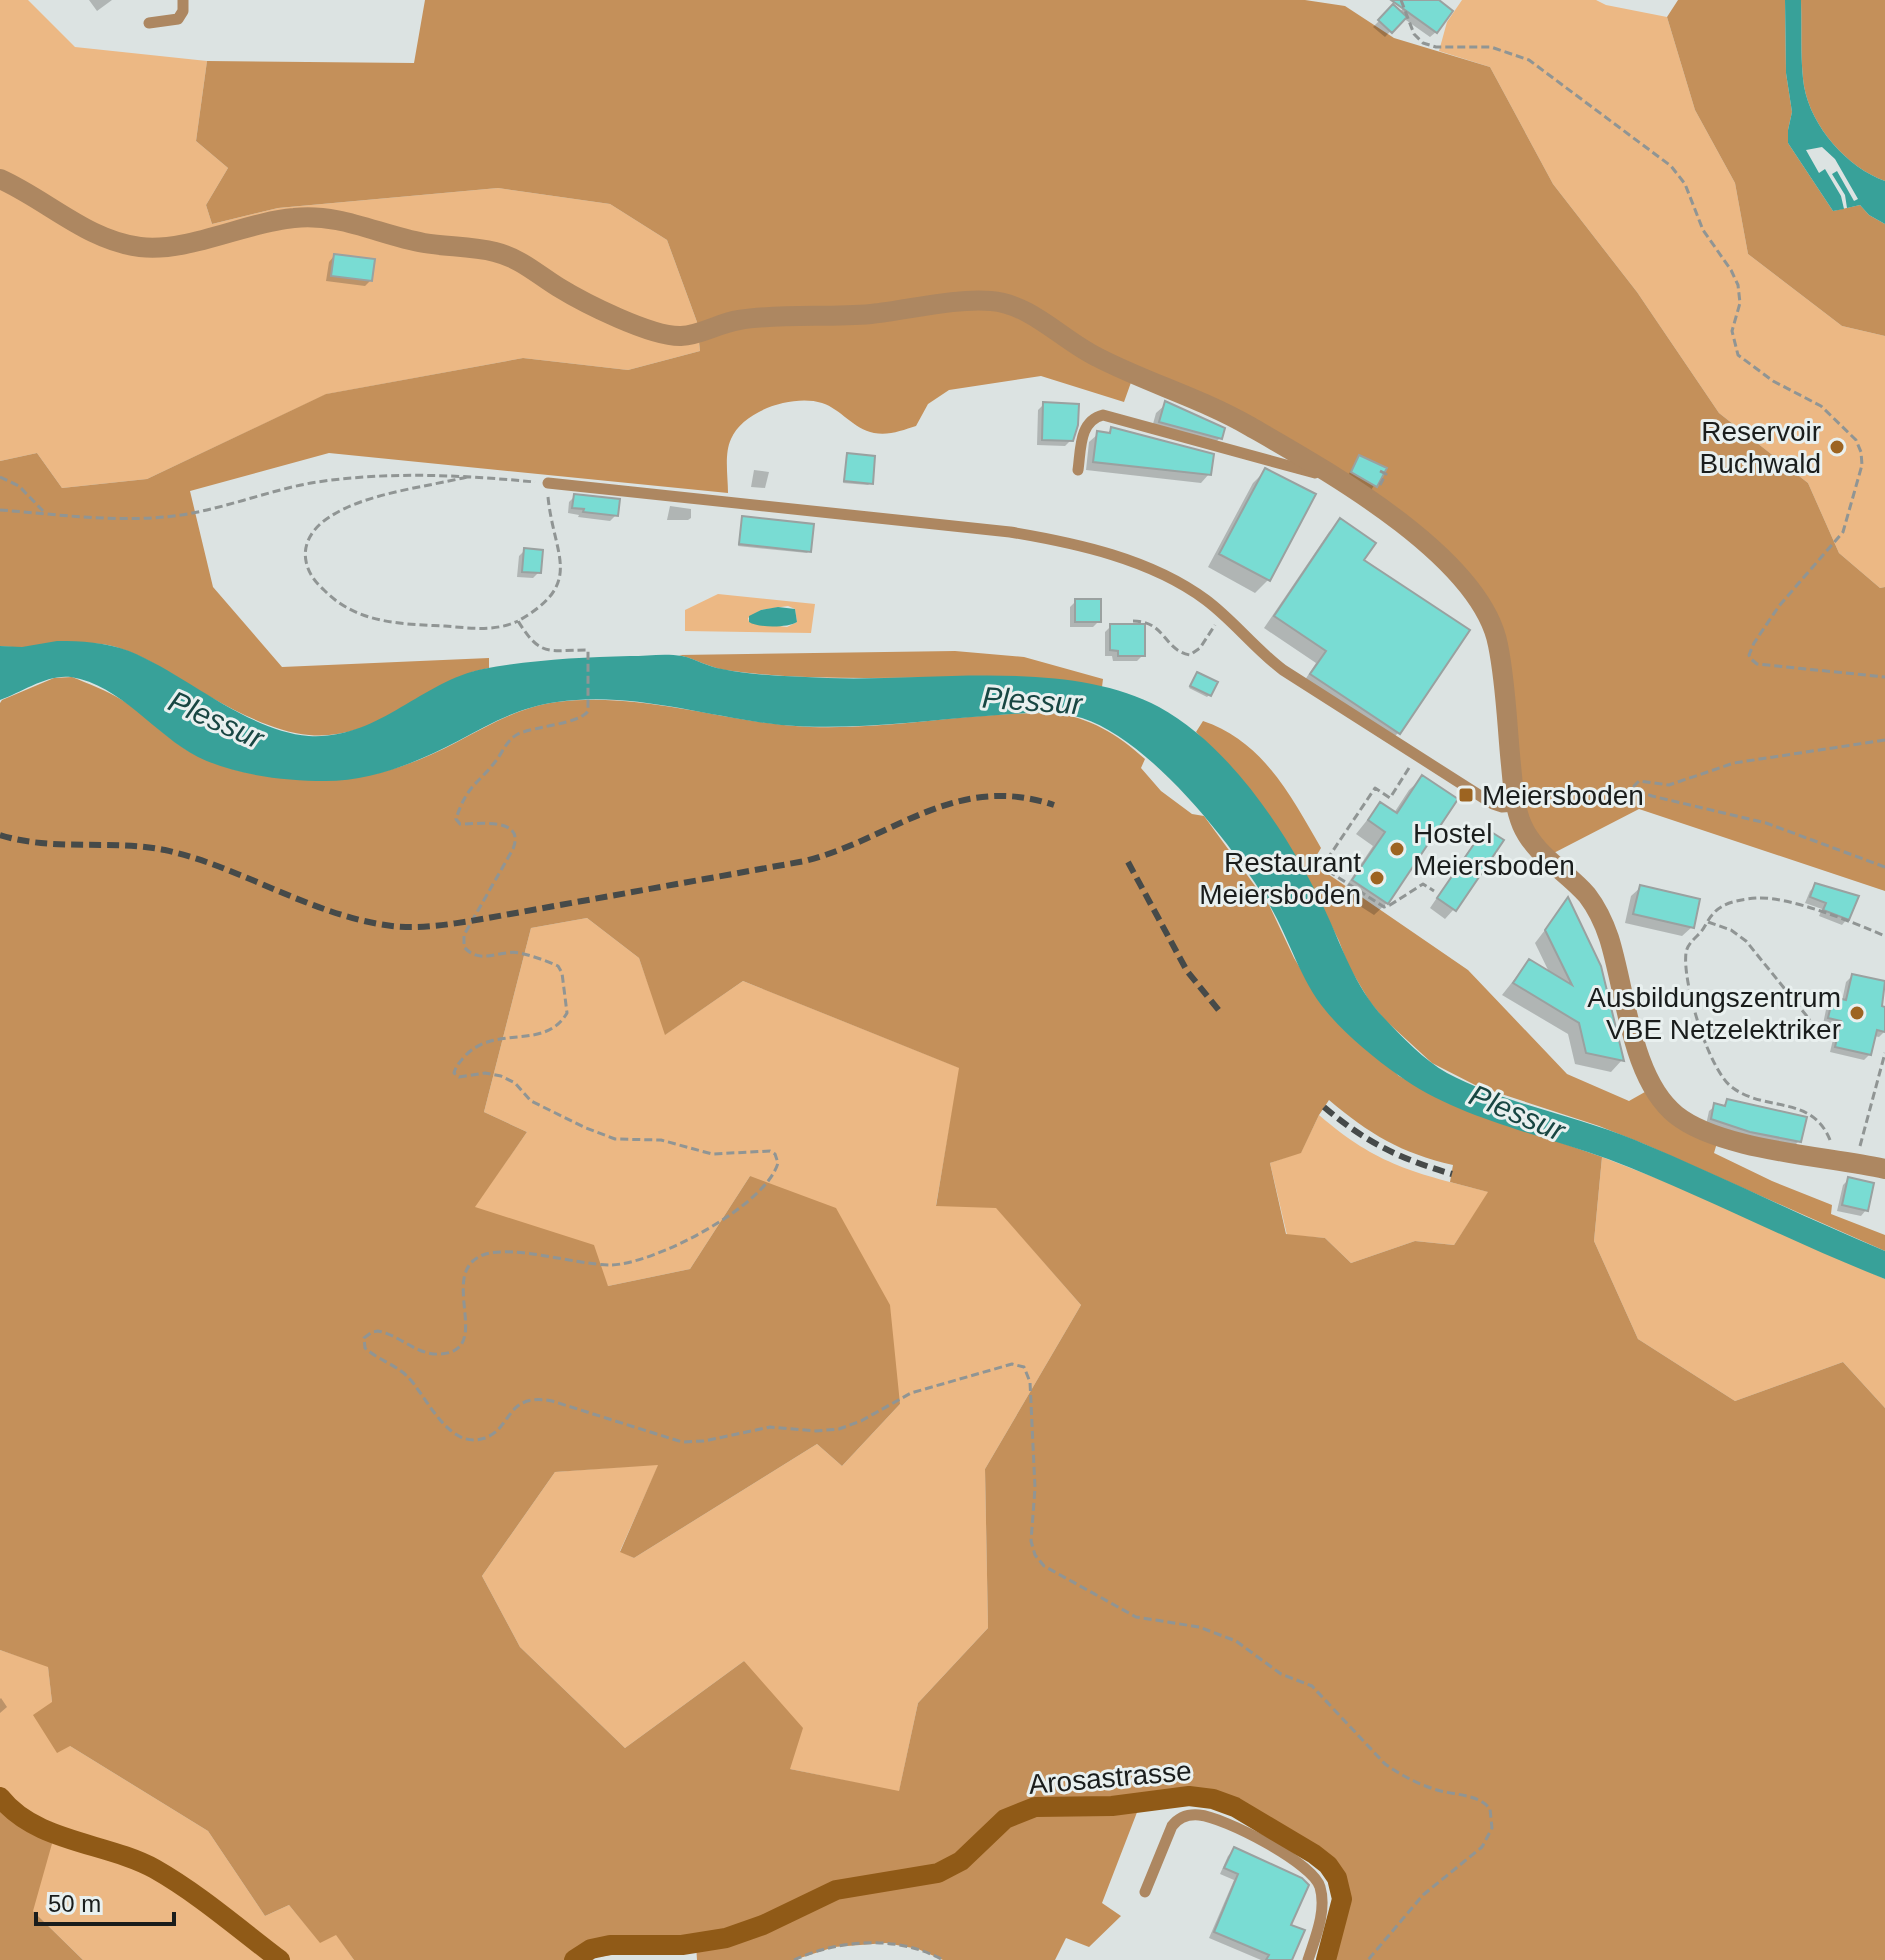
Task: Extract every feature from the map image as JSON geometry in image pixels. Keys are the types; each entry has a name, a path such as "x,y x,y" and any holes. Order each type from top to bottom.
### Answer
{"main road":[{"name":"Arosastrasse","path":"574,1960 591,1949 610,1945 682,1945 726,1938 763,1925 836,1890 938,1873 961,1861 1005,1819 1035,1807 1096,1807 1189,1796 1213,1799 1235,1807 1328,1865 1337,1878 1342,1899 1326,1960"},
{"path":"0,1797 33,1825 127,1856 169,1877 280,1960"}],"street":[{"path":"0,179 88,229 139,247 168,246 266,222 310,217 361,224 424,243 496,252 521,262 597,308 673,336 690,335 745,319 867,314 983,301 1008,304 1096,357 1227,413 1373,500 1463,580 1488,615 1498,642 1516,806 1523,828 1533,844 1582,890 1597,911 1611,946 1644,1072 1662,1102 1685,1122 1719,1136 1799,1155 1885,1169"}],"lane":[{"path":"149,23 178,19 183,11 183,0"},
{"path":"1078,470 1086,427 1093,418 1103,415 1289,464 1346,485"},
{"path":"548,483 825,511 1046,538 1092,550 1165,576 1201,597 1283,670 1493,804 1516,806"},
{"path":"1145,1892 1172,1826 1178,1819 1199,1815 1226,1822 1305,1867 1317,1879 1322,1906 1308,1960"}],"path":[{"path":"1401,0 1414,34 1423,43 1436,47 1491,47 1529,60 1656,153 1683,180 1703,230 1738,285 1740,303 1732,331 1738,355 1773,381 1821,406 1851,433 1861,452 1862,465 1843,532 1779,606 1754,643 1750,657 1757,664 1885,677"},
{"path":"1379,488 1386,474 1380,471"},
{"path":"0,510 133,518 168,517 311,483 350,479 474,476 548,483 549,507 560,553 560,578 547,599 518,621 485,628 383,622 340,604 314,580 307,565 305,548 314,531 333,514 377,498 474,476"},
{"path":"0,477 19,486 45,513"},
{"path":"1133,621 1153,625 1177,651 1190,655 1200,648 1222,615"},
{"path":"518,621 537,647 588,650 588,713 512,737 494,762 468,789 456,819 458,823 505,825 516,838 513,849 464,935 464,947 479,957 518,953 558,966 562,973 567,1013 557,1024 534,1035 480,1043 455,1067 454,1073 459,1077 491,1073 507,1078 519,1086 531,1101 615,1139 661,1140 712,1154 770,1151 775,1154 778,1163 772,1175 756,1192 715,1225 689,1240 633,1262 603,1264 504,1252 482,1255 474,1260 464,1279 462,1291 466,1335 454,1351 427,1353 378,1331 364,1338 365,1348 404,1373 452,1431 478,1440 493,1434 514,1408 538,1399 682,1442 704,1441 770,1427 828,1431 849,1426 931,1385 1012,1364 1024,1367 1030,1382 1035,1488 1031,1541 1035,1555 1044,1566 1136,1617 1199,1627 1236,1641 1281,1674 1312,1686 1397,1773 1435,1790 1480,1799 1490,1809 1492,1828 1484,1844 1423,1895 1368,1960"},
{"path":"1885,740 1734,763 1669,785 1639,781 1634,786 1638,791 1652,796 1766,823 1885,867"},
{"path":"1417,754 1390,798 1375,788 1322,867 1384,907 1423,884 1434,891"},
{"path":"1846,1161 1815,1116 1741,1093 1730,1086 1720,1073 1695,1016 1686,960 1690,943 1715,911 1725,905 1763,898 1805,907 1885,936"},
{"path":"1708,922 1731,930 1746,941 1810,1020"},
{"path":"1846,1161 1885,1053"},
{"path":"794,1960 834,1947 886,1943 918,1949 943,1960"}],"shaded area":[{"path":"0,0 28,0 75,47 207,61 196,141 228,168 206,205 212,224 278,208 498,188 610,204 667,240 697,322 700,351 628,370 523,358 327,394 147,479 62,488 37,453 0,461"},
{"path":"425,0 1305,0 1345,6 1394,38 1490,67 1553,184 1637,292 1719,413 1808,483 1839,553 1880,588 1885,587 1885,891 1639,809 1546,857 1533,844 1488,615 1382,507 1134,374 1124,402 1041,376 949,390 928,404 916,426 885,434 867,431 822,403 798,401 770,407 746,420 731,439 727,458 728,493 329,453 190,491 213,587 282,667 489,658 489,668 472,672 414,705 351,731 309,735 271,726 223,704 141,657 116,647 89,643 0,646 0,461 37,453 62,488 147,479 326,394 523,358 628,370 700,351 697,322 667,240 610,204 498,188 278,208 212,224 206,205 228,168 196,141 207,61 414,63"},
{"path":"1462,0 1596,0 1606,5 1667,17 1695,110 1735,183 1748,254 1842,326 1885,336 1885,587 1880,588 1839,553 1808,483 1719,413 1637,292 1553,184 1490,67 1439,51 1447,22"},
{"path":"1678,0 1785,0 1786,73 1792,112 1788,143 1833,211 1860,205 1869,215 1885,224 1885,336 1842,326 1748,254 1735,183 1695,110 1667,17"},
{"path":"1801,0 1885,0 1885,181 1845,156 1814,116 1804,86"},
{"path":"718,594 815,604 811,633 685,631 685,610","holes":["788,606 795,609 797,622 787,627 749,622 748,618 761,610"]},
{"path":"955,651 1024,657 1103,679 1102,687 1008,678 772,675 725,670 679,655"},
{"path":"72,677 116,696 179,745 210,761 251,773 307,780 351,778 393,769 435,753 517,712 543,704 589,700 652,704 810,727 870,726 1052,713 1079,718 1124,742 1145,759 1141,768 1161,791 1192,814 1204,816 1269,905 1294,958 1325,1009 1399,1076 1459,1107 1602,1157 1594,1241 1638,1339 1735,1401 1843,1362 1885,1408 1885,1960 1326,1960 1340,1885 1235,1807 1141,1802 1102,1903 1121,1916 1089,1947 1066,1938 1055,1960 943,1960 918,1949 886,1943 834,1947 794,1960 697,1960 696,1944 574,1960 354,1960 336,1935 320,1943 289,1905 265,1916 208,1831 70,1746 57,1753 33,1715 52,1702 48,1667 0,1650 0,703 54,678","holes":["587,918 639,958 665,1035 743,981 959,1068 936,1206 996,1208 1081,1305 985,1469 988,1628 918,1703 899,1791 790,1769 803,1728 744,1661 625,1748 520,1647 482,1576 555,1472 658,1465 620,1552 634,1558 817,1444 842,1466 900,1404 890,1305 836,1208 750,1176 690,1269 608,1286 594,1245 475,1207 527,1132 484,1112 531,928","1329,1100 1386,1141 1417,1155 1453,1165 1450,1182 1488,1192 1454,1245 1415,1241 1351,1263 1325,1238 1286,1234 1270,1163 1301,1153"]},
{"path":"1203,721 1243,742 1273,772 1321,848 1312,863 1468,970 1567,1074 1629,1101 1652,1088 1719,1136 1714,1153 1832,1205 1831,1214 1885,1235 1885,1251 1644,1144 1477,1086 1432,1063 1370,1002 1348,965 1302,867 1228,765 1196,732"},
{"path":"587,918 639,958 666,1034 743,981 960,1068 936,1205 996,1207 1081,1305 985,1469 988,1628 918,1703 899,1792 790,1769 744,1661 625,1748 520,1647 482,1576 555,1472 659,1464 620,1551 634,1558 817,1444 842,1466 900,1404 750,1176 690,1269 608,1286 474,1207 527,1132 484,1112 531,928"},
{"path":"1319,1115 1360,1146 1398,1166 1489,1192 1454,1245 1415,1241 1351,1263 1325,1238 1287,1235 1270,1163 1301,1152"},
{"path":"1602,1157 1674,1185 1885,1279 1885,1408 1843,1362 1735,1401 1638,1339 1594,1241"},
{"path":"0,1650 48,1666 52,1702 70,1746 208,1831 265,1916 289,1905 320,1942 336,1934 354,1960 83,1960 33,1911 0,1797"},
{"path":"0,1797 55,1833 33,1911 83,1960 0,1960"}],"water":[{"path":"1785,0 1801,0 1804,86 1814,116 1845,156 1885,181 1885,224 1869,215 1860,205 1847,208 1845,195 1832,174 1837,171 1854,201 1858,199 1835,159 1822,147 1806,150 1819,173 1825,169 1841,196 1844,209 1833,211 1788,143 1792,112 1786,73"},
{"path":"778,607 795,609 797,622 773,626 749,622 749,616"},
{"name":"Plessur","path":"57,641 93,643 129,651 262,724 309,736 334,735 356,729 460,676 483,669 575,658 676,655 735,671 827,678 1041,677 1083,682 1123,692 1159,707 1185,724 1234,769 1294,852 1364,993 1384,1018 1430,1062 1492,1093 1635,1140 1885,1251 1885,1279 1608,1159 1472,1114 1421,1090 1398,1075 1360,1045 1326,1011 1302,973 1270,906 1235,854 1188,798 1135,748 1082,718 1034,713 884,725 807,727 641,702 557,702 517,712 426,757 377,774 342,780 293,780 244,773 198,757 122,700 89,682 71,677 53,678 0,700 0,646 22,647"}],"building":[{"path":"1391,0 1439,0 1453,11 1437,33"},
{"path":"1393,4 1407,17 1392,33 1378,20"},
{"path":"334,254 375,259 372,281 331,276"},
{"path":"1165,401 1225,428 1222,439 1159,422"},
{"path":"1043,402 1079,404 1073,441 1042,440"},
{"path":"1111,427 1214,454 1211,475 1093,462 1097,431 1110,433"},
{"path":"847,453 875,456 873,484 844,481"},
{"path":"1359,455 1387,468 1377,487 1351,472"},
{"path":"1265,468 1316,494 1270,581 1219,554"},
{"path":"574,494 620,499 618,516 572,508"},
{"path":"742,516 814,524 811,552 739,544"},
{"path":"1340,518 1376,543 1364,560 1470,630 1400,734 1310,674 1326,651 1274,616"},
{"path":"524,548 543,550 541,573 522,572"},
{"path":"1075,599 1101,599 1101,622 1075,622"},
{"path":"1110,624 1145,624 1145,656 1118,656 1118,651 1110,650"},
{"path":"1197,672 1218,682 1211,696 1190,686"},
{"path":"1422,775 1458,799 1388,904 1352,880 1385,832 1368,820 1380,802 1397,813"},
{"path":"1485,828 1504,840 1456,911 1437,898"},
{"path":"1815,883 1859,896 1849,920 1823,910 1826,903 1810,897"},
{"path":"1640,885 1700,899 1694,928 1633,914"},
{"path":"1568,897 1601,966 1624,1061 1586,1053 1579,1023 1513,983 1529,959 1572,985 1545,930"},
{"name":"Ausbildungszentrum VBE Netzelektriker","path":"1852,974 1885,981 1882,1006 1885,1007 1885,1032 1877,1030 1871,1055 1835,1047 1841,1021 1828,1018 1833,997 1846,1000"},
{"path":"1727,1099 1807,1117 1801,1142 1750,1132 1711,1119 1714,1103 1725,1106"},
{"path":"1848,1177 1874,1183 1868,1211 1842,1205"},
{"path":"1234,1847 1302,1878 1309,1885 1291,1925 1305,1930 1292,1960 1266,1960 1269,1955 1214,1932 1238,1874 1224,1868"}],"railway":[{"path":"0,835 41,843 124,845 165,850 362,921 422,927 471,921 805,861 837,851 955,802 986,797 1019,797 1054,805"},
{"path":"1128,862 1187,971 1221,1013"},
{"path":"1324,1107 1384,1148 1452,1174"}],"place":[{"name":"Reservoir Buchwald","path":"1837,447"},
{"name":"Meiersboden","path":"1466,795"},
{"name":"Hostel Meiersboden","path":"1397,849"},
{"name":"Restaurant Meiersboden","path":"1377,878"},
{"name":"Ausbildungszentrum VBE Netzelektriker","path":"1857,1013"}]}
